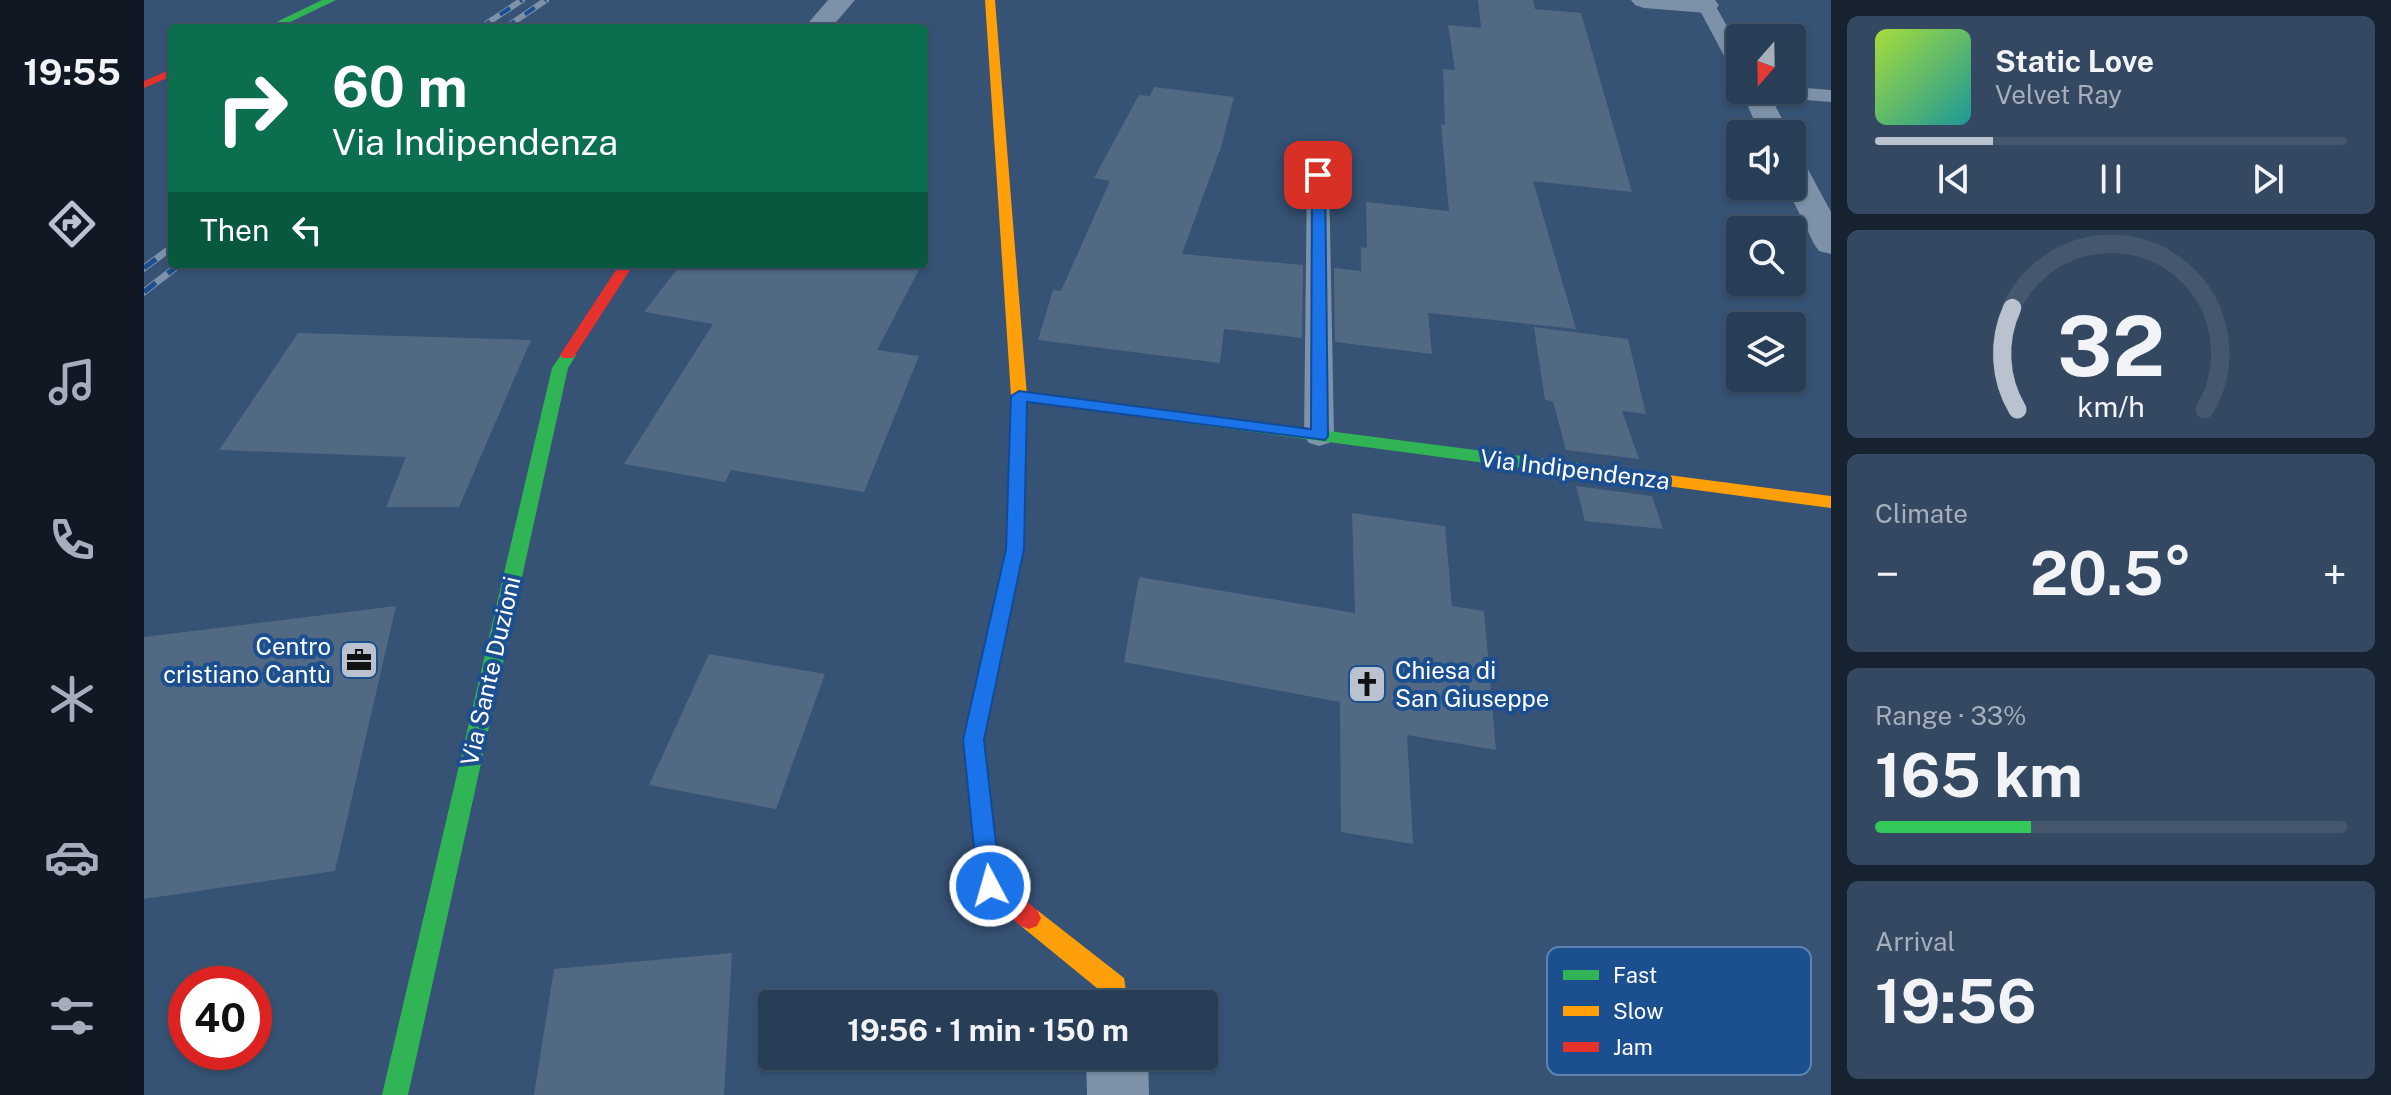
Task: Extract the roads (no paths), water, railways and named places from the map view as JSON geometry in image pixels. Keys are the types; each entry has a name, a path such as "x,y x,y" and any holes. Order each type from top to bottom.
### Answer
{"street":[{"path":"278,24 331,0"},
{"path":"821,24 842,0"},
{"path":"990,0 1019,396 1015,549 974,740 990,886 1115,990"},
{"path":"1644,0 1704,2"},
{"path":"144,85 168,74"},
{"path":"1806,195 1831,244"},
{"name":"Via Sante Duzioni","path":"395,1095 560,368 624,268"},
{"name":"Via Indipendenza","path":"1019,396 1831,502"},
{"path":"1117,1070 1118,1095"}],"lane":[{"path":"1704,2 1726,42"},
{"path":"1806,94 1831,96"},
{"path":"1318,175 1319,436"}],"railway":[{"path":"486,24 522,0"},
{"path":"511,24 546,0"},
{"path":"144,268 168,250"},
{"path":"144,292 175,268"}],"place":[{"name":"Centro cristiano Cantù","path":"359,660"},
{"name":"Chiesa di San Giuseppe","path":"1367,684"}]}
